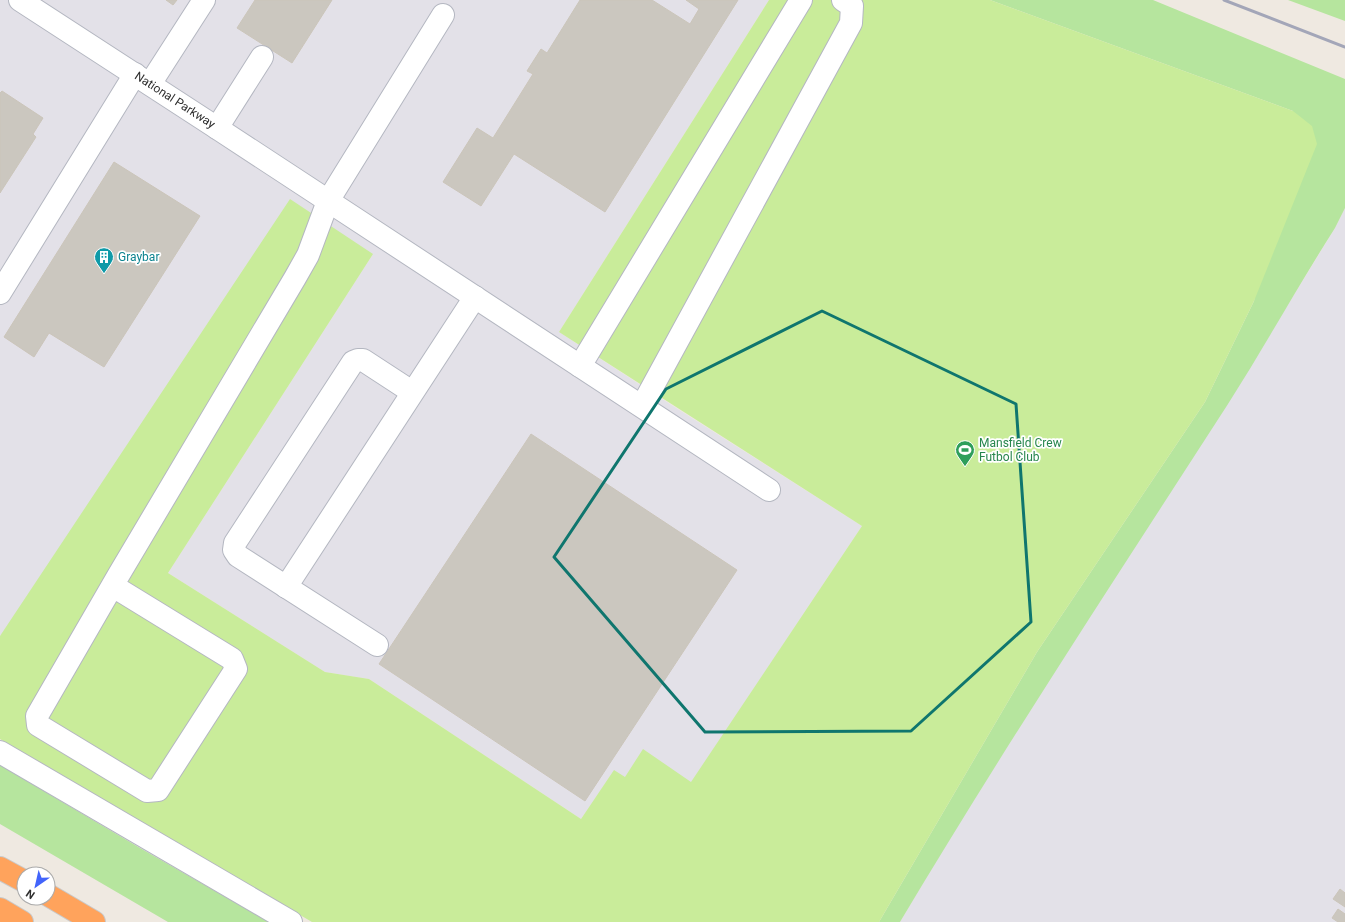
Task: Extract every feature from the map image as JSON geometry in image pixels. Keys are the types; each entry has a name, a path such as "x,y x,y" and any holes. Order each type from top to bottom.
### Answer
{"highway":[{"path":"0,868 16,877"},
{"path":"56,900 94,922"},
{"path":"0,909 22,922"}],"street":[{"name":"National Parkway","path":"20,0 143,79 769,490"},
{"path":"0,294 143,79 204,0"},
{"path":"580,366 801,0"},
{"path":"642,406 851,23 852,6 843,0"},
{"path":"112,586 232,659 236,669 158,790 147,791 38,725 38,716 112,586 298,272 308,254 328,201 443,15"},
{"path":"217,128 262,57"},
{"path":"286,587 475,297"},
{"path":"377,645 238,556 234,550 235,543 353,362 363,360 412,392"},
{"path":"0,752 291,922"}],"highlighted area":[{"path":"822,311 1016,404 1031,622 911,731 705,732 554,557 666,389"}],"shaded area":[{"path":"0,0 769,0 559,332 862,526 691,783 625,778 614,771 581,819 369,679 325,672 168,573 373,254 0,636"},
{"path":"1345,208 1345,922 900,922 953,833 1065,655 1229,401 1335,228"}],"green space":[{"name":"Mansfield Crew Futbol Club","path":"769,0 990,0 1293,111 1312,126 1317,144 1254,301 1205,402 1037,652 879,922 312,922 0,739 0,636 290,199 373,254 168,573 325,672 369,679 581,819 614,770 625,777 643,749 691,782 862,526 559,332"},
{"path":"990,0 1153,0 1345,79 1345,208 1335,228 1242,382 1021,726 900,922 879,922 1037,652 1205,402 1254,301 1293,111"},
{"path":"1288,0 1345,0 1345,21"},
{"path":"0,765 269,922 168,922 0,824"}],"building":[{"path":"166,0 177,0 173,5"},
{"path":"255,0 332,0 292,63 237,28"},
{"path":"580,0 652,0 690,24 699,9 686,0 738,0 605,212 514,154 481,206 443,182 477,128 493,138 533,74 527,71 541,49 547,53"},
{"path":"2,91 43,118 33,134 36,137 0,193 0,93"},
{"name":"Graybar","path":"114,162 200,216 104,367 49,333 34,357 4,337"},
{"path":"531,434 737,570 585,801 379,664"},
{"path":"1340,889 1345,893 1345,907 1333,899"},
{"path":"1338,909 1345,914 1345,922 1338,922 1332,918"}],"railway":[{"path":"1224,0 1345,47"}],"place":[{"name":"Graybar","path":"104,274"},
{"name":"Mansfield Crew Futbol Club","path":"965,467"}]}
